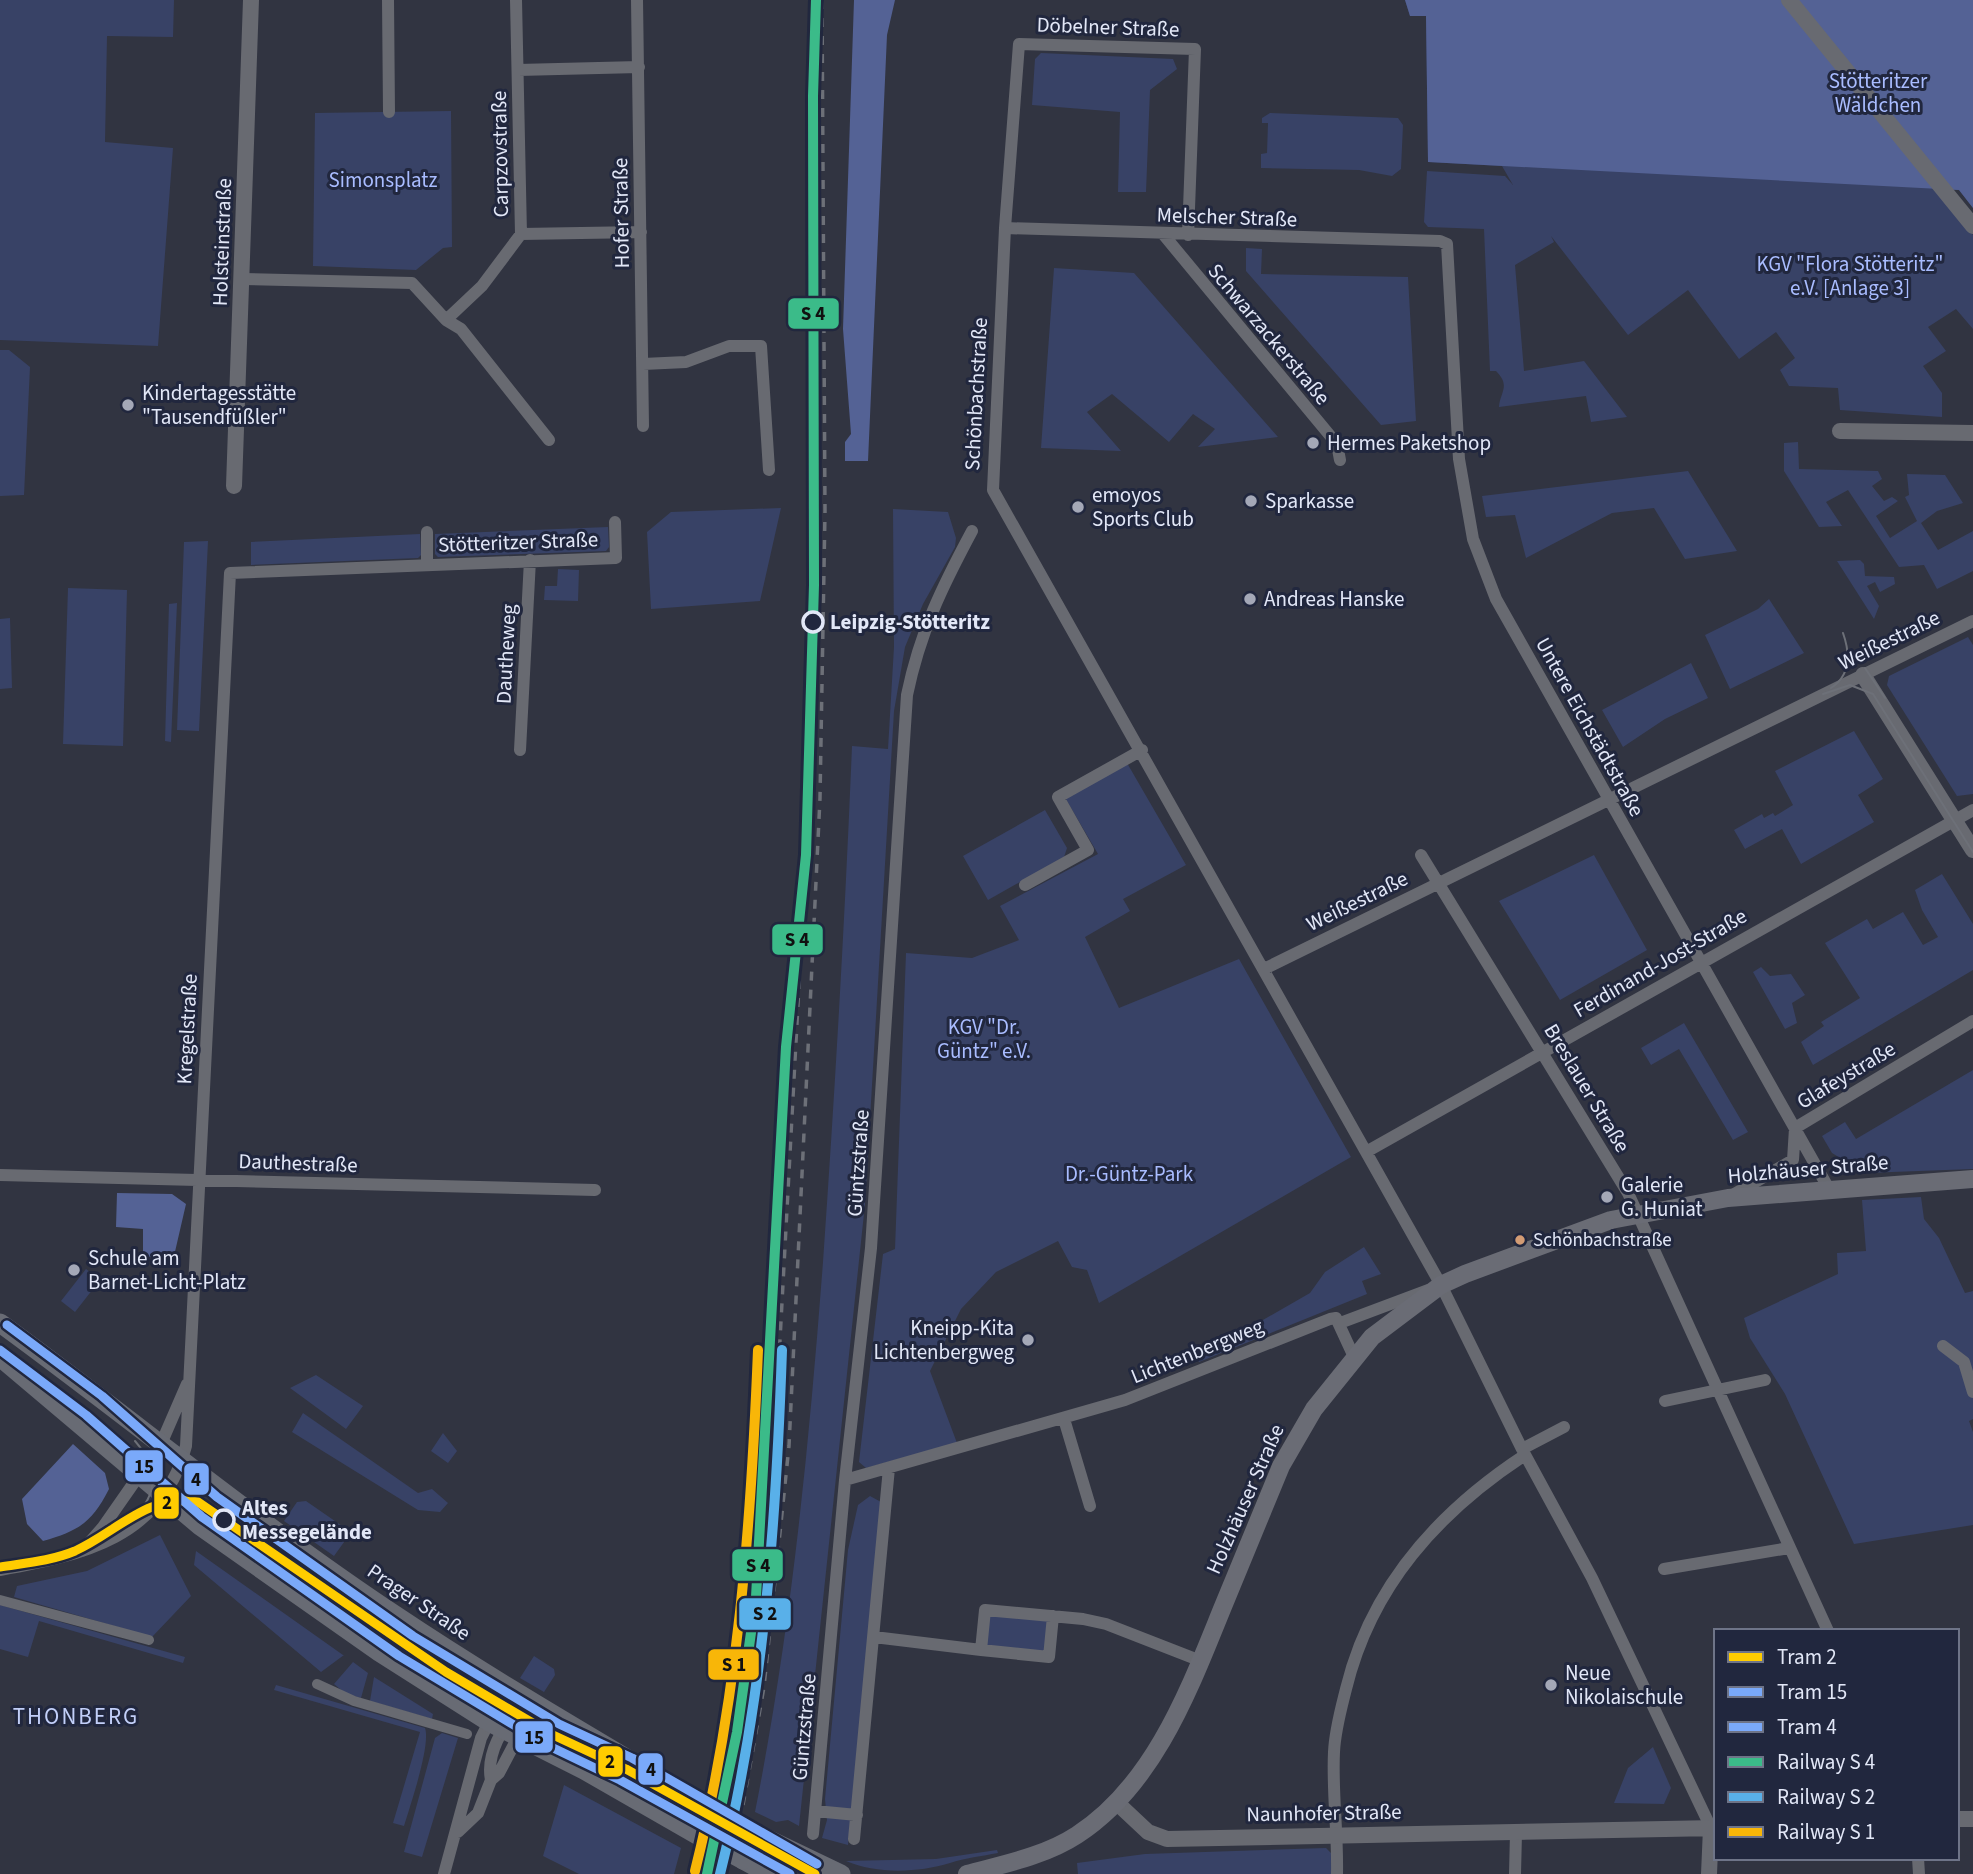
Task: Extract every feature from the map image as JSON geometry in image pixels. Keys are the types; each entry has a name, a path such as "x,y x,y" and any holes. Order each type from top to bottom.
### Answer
{"main road":[{"name":"Holzhäuser Straße","path":"1116,1802 1171,1725 1201,1661 1281,1466 1314,1409 1354,1357 1391,1322 1441,1285 1611,1220 1728,1198 1973,1179"},
{"name":"Prager Straße","path":"0,1323 136,1423 182,1463 394,1615 518,1695 693,1798 751,1831 841,1874"},
{"path":"0,1357 144,1469 169,1491 200,1526 379,1652 504,1729 769,1874"},
{"path":"967,1874 1024,1858 1064,1843 1089,1826 1116,1802"}],"street":[{"name":"Holsteinstraße","path":"234,486 251,0"},
{"path":"388,0 389,112"},
{"name":"Carpzovstraße","path":"446,320 482,286 521,234 516,0"},
{"name":"Hofer Straße","path":"637,0 643,426"},
{"path":"1789,0 1973,226"},
{"name":"Döbelner Straße","path":"1018,44 1195,49 1188,235"},
{"name":"Schönbachstraße","path":"1018,44 1005,228 993,490 1142,750 1441,1285 1524,1452 1604,1601 1713,1828 1709,1874"},
{"path":"518,70 639,67"},
{"name":"Melscher Straße","path":"1005,228 1440,241 1447,244"},
{"path":"521,234 641,232"},
{"name":"Schwarzackerstraße","path":"1163,234 1337,444 1340,460"},
{"name":"Untere Eichstädtstraße","path":"1447,244 1459,459 1473,539 1496,599 1829,1189"},
{"path":"242,279 412,283 446,320 461,329 549,440"},
{"path":"643,364 685,362 729,346 761,346 769,470"},
{"path":"1840,431 1971,437"},
{"name":"Stötteritzer Straße","path":"230,573 616,558 615,522"},
{"name":"Güntzstraße","path":"813,1834 845,1480 871,1248 907,695 917,648 934,602 972,531"},
{"name":"Stötteritzer Straße","path":"427,532 428,564"},
{"name":"Dautheweg","path":"520,750 530,560"},
{"name":"Kregelstraße","path":"169,1491 182,1463 190,1424 189,1381 198,1179 230,573"},
{"name":"Weißestraße","path":"1264,969 1973,621"},
{"path":"1863,674 1973,850"},
{"path":"1025,885 1088,850 1058,797 1142,750"},
{"name":"Ferdinand-Jost-Straße","path":"1366,1152 1973,810"},
{"name":"Breslauer Straße","path":"1421,855 1628,1193 1827,1629"},
{"name":"Glafeystraße","path":"1728,1198 1793,1160 1795,1128 1973,1021"},
{"name":"Dauthestraße","path":"0,1175 596,1190"},
{"name":"Lichtenbergweg","path":"845,1480 1125,1400 1330,1319 1336,1318 1340,1323 1441,1285"},
{"path":"1340,1323 1354,1357"},
{"path":"1943,1346 1964,1362 1973,1392"},
{"path":"1665,1401 1765,1380"},
{"path":"82,1551 103,1527 160,1444 189,1381"},
{"path":"1064,1419 1090,1506"},
{"path":"1337,1874 1334,1750 1338,1721 1355,1652 1372,1613 1394,1577 1425,1537 1460,1502 1524,1452 1564,1427"},
{"path":"854,1839 889,1468"},
{"path":"0,1570 82,1551 138,1524 169,1491"},
{"path":"1664,1569 1789,1548"},
{"path":"0,1600 149,1640"},
{"path":"981,1650 985,1610 1106,1624 1201,1661"},
{"path":"874,1637 1049,1657 1053,1616"},
{"path":"317,1684 354,1701 467,1734"},
{"path":"458,1832 478,1813 492,1780 489,1767 518,1695"},
{"path":"444,1874 458,1832 458,1816 481,1738 504,1729"},
{"name":"Naunhofer Straße","path":"1116,1802 1148,1832 1167,1839 1713,1828"},
{"name":"Güntzstraße","path":"816,1811 857,1815"},
{"path":"1515,1874 1516,1832"}],"green space":[{"path":"0,0 174,0 173,37 107,36 105,142 173,148 158,346 0,340"},
{"path":"854,0 895,0 887,35 868,461 845,461 845,442 851,434 843,329"},
{"name":"KGV \"Flora Stötteritz\" e.V. [Anlage 3]","path":"1405,0 1973,0 1973,208 1959,190 1938,190 1973,235 1973,329 1956,309 1928,327 1946,351 1923,366 1942,393 1942,417 1840,410 1838,388 1789,386 1780,370 1795,358 1776,332 1739,359 1688,290 1628,335 1551,236 1554,242 1515,265 1524,371 1584,361 1627,417 1591,422 1586,396 1499,407 1504,385 1496,371 1490,371 1484,229 1428,227 1424,222 1427,171 1505,176 1513,185 1502,166 1428,162 1426,16 1410,16"},
{"name":"Stötteritzer Wäldchen","path":"1405,0 1973,0 1973,208 1959,190 1428,162 1426,16 1410,16"},
{"path":"1041,53 1173,59 1177,69 1150,90 1146,192 1118,192 1120,112 1032,105 1035,59"},
{"name":"Simonsplatz","path":"451,111 452,247 443,248 416,270 313,266 315,113"},
{"path":"1270,113 1398,118 1403,125 1401,169 1392,176 1359,170 1261,168 1261,154 1267,153 1268,123 1262,123 1262,118"},
{"path":"1246,248 1262,249 1261,274 1408,277 1416,421 1381,425 1246,271"},
{"path":"1054,268 1134,273 1278,437 1198,447 1215,429 1193,414 1169,442 1112,394 1087,412 1121,451 1041,448"},
{"path":"0,350 9,350 30,367 24,495 0,496"},
{"path":"1798,442 1799,469 1878,471 1882,479 1872,486 1884,501 1892,497 1898,501 1876,516 1890,538 1917,521 1905,497 1909,495 1907,474 1945,475 1963,503 1937,511 1921,523 1938,550 1973,531 1973,571 1937,589 1924,565 1899,567 1848,490 1826,502 1842,526 1819,527 1784,471 1784,443"},
{"path":"1688,471 1737,551 1685,559 1654,508 1612,513 1526,558 1515,515 1486,517 1482,496"},
{"path":"781,508 760,601 651,609 647,532 671,512"},
{"path":"893,509 948,512 956,538 955,547 923,604 905,647 894,711 865,1204 799,1826 788,1820 776,1822 755,1812 789,1607 812,1400 836,1068 852,746 888,749 894,647"},
{"path":"608,527 609,547 606,551 438,557 435,554 435,534"},
{"path":"420,534 421,555 418,558 251,565 251,542"},
{"path":"208,541 199,731 177,730 184,542"},
{"path":"1860,560 1864,564 1865,576 1894,577 1895,584 1880,592 1875,582 1867,586 1879,606 1874,619 1837,561"},
{"path":"558,569 579,570 578,601 544,600 545,586 557,586"},
{"path":"68,588 127,590 123,746 63,744"},
{"path":"1769,599 1804,653 1730,689 1705,635 1758,609"},
{"path":"177,603 171,742 165,741 169,604"},
{"path":"10,618 12,688 0,689 0,619"},
{"path":"1968,637 1973,645 1973,794 1957,796 1887,685 1889,676"},
{"path":"1691,663 1708,698 1665,719 1623,747 1602,710"},
{"path":"1854,731 1883,779 1858,795 1874,822 1801,864 1782,829 1745,849 1734,830 1762,814 1764,818 1773,813 1775,816 1793,805 1775,771"},
{"path":"1127,763 1186,865 1123,899 1130,911 1085,937 1119,1008 1239,959 1351,1157 1099,1303 1087,1270 1072,1267 1058,1241 996,1272 961,1309 930,1371 957,1443 866,1468 859,1462 883,1254 895,1249 906,953 972,958 1019,940 1000,906 1098,854 1064,796"},
{"path":"1045,810 1067,848 1064,857 988,900 963,856"},
{"path":"1594,855 1647,950 1560,1000 1499,901"},
{"path":"1942,874 1973,924 1973,970 1813,1065 1801,1042 1824,1026 1821,1022 1860,998 1825,943 1867,919 1873,929 1903,912 1923,945 1938,937 1922,910 1915,890"},
{"path":"1761,967 1770,976 1791,974 1805,995 1792,1003 1797,1023 1785,1029 1753,972"},
{"path":"1684,1023 1748,1132 1733,1140 1679,1049 1651,1065 1641,1048"},
{"path":"1973,1070 1973,1169 1865,1173 1832,1153 1822,1136 1845,1122 1856,1139"},
{"path":"117,1193 172,1194 186,1204 174,1256 143,1257 143,1229 116,1227"},
{"path":"1921,1197 1924,1219 1939,1238 1965,1293 1973,1291 1973,1419 1969,1421 1973,1432 1973,1525 1854,1544 1785,1394 1750,1338 1744,1318 1838,1274 1837,1253 1866,1251 1862,1200"},
{"path":"1364,1247 1381,1274 1362,1281 1367,1294 1199,1362 1197,1358 1310,1293 1325,1272"},
{"path":"86,1269 100,1280 75,1312 61,1301"},
{"path":"316,1375 363,1406 346,1429 290,1388"},
{"path":"303,1413 418,1493 432,1489 448,1503 440,1512 418,1510 292,1432"},
{"path":"443,1433 457,1451 448,1463 431,1451"},
{"path":"73,1444 105,1473 109,1489 103,1501 83,1524 43,1541 27,1524 22,1499"},
{"path":"870,1496 881,1502 848,1845 822,1838 827,1820 825,1799 848,1550 858,1505"},
{"path":"306,1501 345,1528 347,1538 334,1556 284,1521 297,1502"},
{"path":"160,1535 191,1596 152,1637 14,1597 17,1586 87,1571"},
{"path":"196,1551 344,1655 321,1672 194,1565"},
{"path":"0,1605 185,1657 183,1663 39,1621 28,1657 0,1649"},
{"path":"987,1614 1049,1620 1046,1654 985,1647"},
{"path":"534,1656 554,1669 555,1675 544,1692 520,1678"},
{"path":"353,1662 368,1673 361,1698 346,1694 334,1684"},
{"path":"374,1677 433,1714 432,1719 370,1701"},
{"path":"276,1685 425,1728 423,1761 404,1826 393,1823 420,1732 274,1690"},
{"path":"442,1733 458,1738 422,1857 404,1852 435,1738"},
{"path":"1653,1747 1671,1788 1664,1804 1614,1803 1628,1768"},
{"path":"564,1785 681,1848 674,1874 579,1874 543,1856"},
{"path":"1326,1848 1332,1854 1332,1874 1078,1874 1077,1863 1145,1854"},
{"path":"997,1850 998,1853 911,1870 883,1870 846,1861 936,1859"}],"tram line":[{"path":"1831,688 1842,677 1847,663 1843,633"},
{"path":"1865,668 1885,698"},
{"path":"1823,694 1850,685 1873,694 1973,852"},
{"name":"4","path":"7,1325 102,1396 217,1497 413,1636 559,1724 632,1758 817,1864"},
{"name":"15","path":"0,1350 86,1415 202,1517 399,1656 547,1745 620,1780 790,1874"},
{"path":"116,1533 139,1513 151,1491 151,1467 135,1441"},
{"name":"2","path":"0,1567 75,1551 134,1516 164,1503 198,1502 446,1672 553,1735 626,1769 815,1874"}],"railway":[{"path":"743,1805 764,1687 789,1446 820,798 825,511 822,0"},
{"path":"767,1582 806,855"},
{"path":"717,1874 719,1865"}],"transit line":[{"path":"707,1874 737,1732 756,1597 786,1047 806,855 814,585 813,96 816,0"},
{"path":"695,1871 722,1742 740,1612 758,1350"},
{"path":"720,1874 747,1745 765,1614 776,1483 782,1350"}],"place":[{"name":"Kindertagesstätte \"Tausendfüßler\"","path":"128,405"},
{"name":"Hermes Paketshop","path":"1313,443"},
{"name":"Sparkasse","path":"1251,501"},
{"name":"emoyos Sports Club","path":"1078,507"},
{"name":"Andreas Hanske","path":"1250,599"},
{"name":"Leipzig-Stötteritz","path":"813,622"},
{"name":"Galerie G. Huniat","path":"1607,1197"},
{"name":"Schönbachstraße","path":"1520,1240"},
{"name":"Schule am Barnet-Licht-Platz","path":"74,1270"},
{"name":"Kneipp-Kita Lichtenbergweg","path":"1028,1340"},
{"name":"Altes Messegelände","path":"224,1520"},
{"name":"Neue Nikolaischule","path":"1551,1685"}],"district":[{"name":"THONBERG","path":"76,1716"}],"park label":[{"name":"KGV \"Dr. Güntz\" e.V.","path":"984,1039"},
{"name":"Dr.-Güntz-Park","path":"1129,1174"}]}
